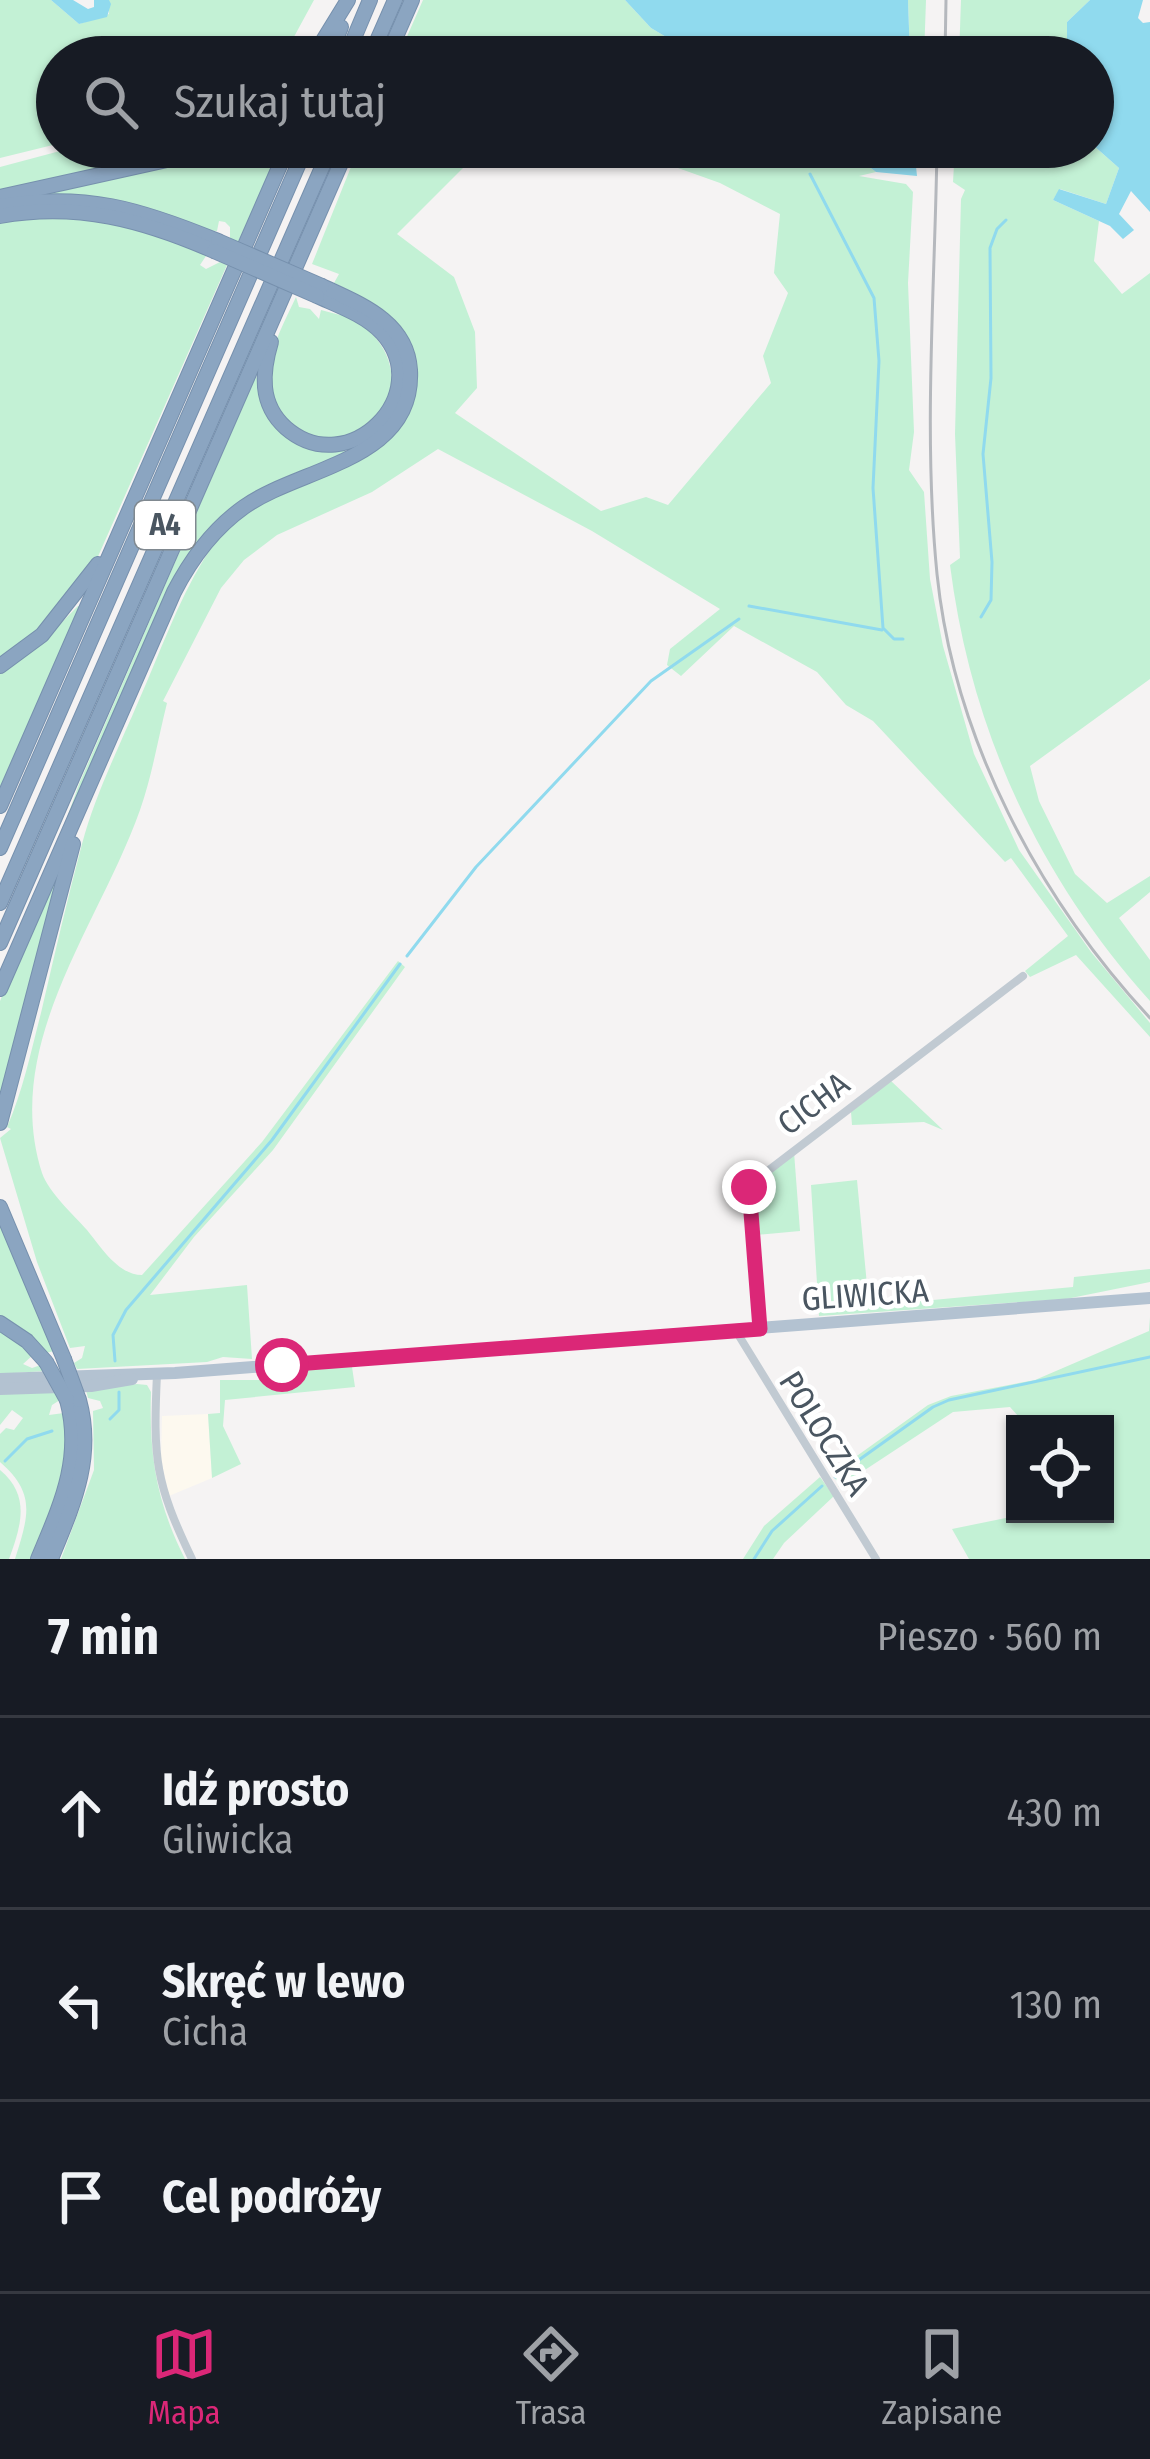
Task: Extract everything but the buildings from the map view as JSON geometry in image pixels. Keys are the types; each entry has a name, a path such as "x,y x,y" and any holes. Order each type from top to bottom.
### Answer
{"highway":[{"path":"327,36 350,0"},
{"path":"336,36 350,0"},
{"path":"355,36 370,0"},
{"path":"379,36 395,0"},
{"path":"396,36 412,0"},
{"path":"0,202 135,168"},
{"path":"0,806 279,168"},
{"name":"A4","path":"0,848 297,168"},
{"name":"A4","path":"0,903 322,168"},
{"path":"0,948 339,168"},
{"path":"0,202 80,200 121,206 372,310 400,337 410,373 403,412 391,431 371,447 258,497 209,538 174,592 0,989"},
{"path":"0,216 60,209 104,213 216,246"},
{"path":"285,292 264,371 270,407 284,426 302,438 318,444 344,444 372,432 388,415 399,373 383,334 320,291"},
{"path":"0,666 32,644 66,610 131,508"},
{"path":"0,1123 90,786"},
{"path":"0,1207 64,1359 86,1436 83,1473 51,1559"},
{"path":"0,1323 27,1341 73,1400 69,1481 38,1559"}],"main road":[{"name":"GLIWICKA","path":"157,1374 1075,1305 1150,1295"},
{"path":"0,1379 157,1374"},
{"path":"0,1388 91,1386 157,1374"}],"street":[{"name":"CICHA","path":"760,1329 752,1183 1023,976"},
{"name":"POLOCZKA","path":"736,1330 876,1559"},
{"path":"157,1374 153,1446 158,1478 191,1559"}],"shaded area":[{"path":"208,1414 212,1478 169,1496 161,1459 162,1416"}],"green space":[{"path":"0,0 51,0 79,24 109,14 109,0 314,0 294,36 36,36 36,149 0,158"},
{"path":"423,0 625,0 665,36 407,36"},
{"path":"908,0 926,0 925,36 909,36"},
{"path":"961,0 1090,0 1067,22 1067,36 960,36"},
{"path":"36,157 36,168 114,168 0,192 0,167"},
{"path":"1114,164 1119,168 1106,204 1060,189 1053,200 1099,221 1094,261 1122,294 1150,273 1150,679 1030,766 1039,801 1075,874 1107,903 1150,876 1150,892 1119,918 1150,960 1150,1001 1075,904 1016,799 993,743 960,626 950,565 960,558 955,434 961,199 965,190 953,182 954,168 1114,168"},
{"path":"162,168 271,168 238,242 230,239 225,222 219,221 217,231 206,230 126,202 31,194"},
{"path":"351,168 463,168 397,234 454,277 475,332 477,388 455,413 601,511 646,497 668,505 771,383 763,356 788,293 774,273 780,214 678,168 871,168 876,172 859,176 906,184 913,192 908,283 914,432 909,470 924,492 930,579 943,646 974,754 1019,850 1091,952 1150,1023 1150,1037 1076,955 1030,977 1025,971 1068,936 1011,858 1005,862 873,721 846,705 817,672 734,626 681,676 667,665 670,649 720,609 592,531 438,449 372,492 277,535 244,560 221,588 163,701 167,703 140,810 60,987 34,1078 33,1125 45,1181 111,1259 142,1275 262,1142 398,961 405,967 273,1150 194,1237 150,1295 247,1285 252,1359 223,1357 207,1362 77,1369 74,1363 82,1358 85,1346 70,1348 37,1262 0,1138 11,1129 7,1127 26,1071 94,807 169,628 216,542 262,502 368,455 401,426 411,406 414,363 398,329 370,302 334,283 339,274 312,264"},
{"path":"67,215 142,227 208,253 200,265 206,269 220,262 227,265 96,561 40,630 0,660 0,221"},
{"path":"296,297 299,307 310,309 319,319 321,310 344,313 372,334 388,358 392,382 386,405 373,423 353,435 328,438 300,430 275,404 271,358"},
{"path":"256,375 264,409 335,451 352,451 261,490 188,561 60,837 79,784"},
{"path":"78,606 0,787 0,673 38,646"},
{"path":"65,855 0,1109 0,1001"},
{"path":"891,1081 943,1130 924,1122 852,1125 851,1112"},
{"path":"794,1152 800,1231 756,1235 751,1188"},
{"path":"857,1180 869,1306 1073,1287 1074,1277 1150,1269 1150,1282 1066,1299 819,1316 811,1185"},
{"path":"0,1222 54,1351 46,1353 0,1318"},
{"path":"1150,1317 1150,1559 969,1559 952,1529 1006,1518 1006,1523 1114,1523 1114,1415 1017,1415 1010,1407 953,1412 839,1487 833,1473 928,1405 1035,1380 1149,1331"},
{"path":"0,1328 33,1355 23,1364 41,1365 46,1371 0,1374"},
{"path":"352,1367 355,1387 225,1400 223,1426 241,1464 212,1478 208,1414 220,1413 220,1380 263,1380 289,1370"},
{"path":"147,1385 151,1392 156,1477 185,1559 61,1559 94,1470 93,1411 103,1408 100,1401 88,1398 86,1390"},
{"path":"56,1391 60,1400 49,1415 64,1413 66,1468 33,1559 15,1559 26,1507 20,1485 0,1462 0,1434 6,1428 14,1430 23,1418 12,1410 0,1425 0,1394"},
{"path":"0,1470 20,1501 20,1523 9,1559 0,1559"},
{"path":"820,1477 834,1496 773,1559 743,1559 764,1526"}],"water":[{"path":"51,0 73,0 88,9 94,7 94,0 111,4 107,17 79,24"},
{"path":"625,0 908,0 909,36 665,36"},
{"path":"1090,0 1143,0 1138,18 1150,22 1150,212 1131,191 1119,214 1134,230 1123,239 1110,226 1053,200 1059,189 1106,204 1119,168 1114,164 1114,36 1067,36 1067,22"},
{"path":"871,168 916,168 917,176"}],"waterway":[{"path":"810,174 874,298 879,361 873,488 883,628 894,639 903,639"},
{"path":"981,617 991,600 992,562 983,454 991,378 990,248 1006,220"},
{"path":"749,606 882,630"},
{"path":"407,956 476,867 651,681 739,619"},
{"path":"115,1361 113,1335 126,1310 272,1140 400,964"},
{"path":"835,1477 949,1400 1150,1357"},
{"path":"110,1419 119,1410 119,1392"},
{"path":"5,1461 27,1439 52,1431"},
{"path":"754,1559 772,1531 822,1486"}],"railway":[{"path":"945,36 946,0"},
{"path":"936,168 931,468 946,636 962,696 1008,813 1072,921 1150,1018"}],"route":[{"path":"282,1365 760,1329 749,1187"}]}
